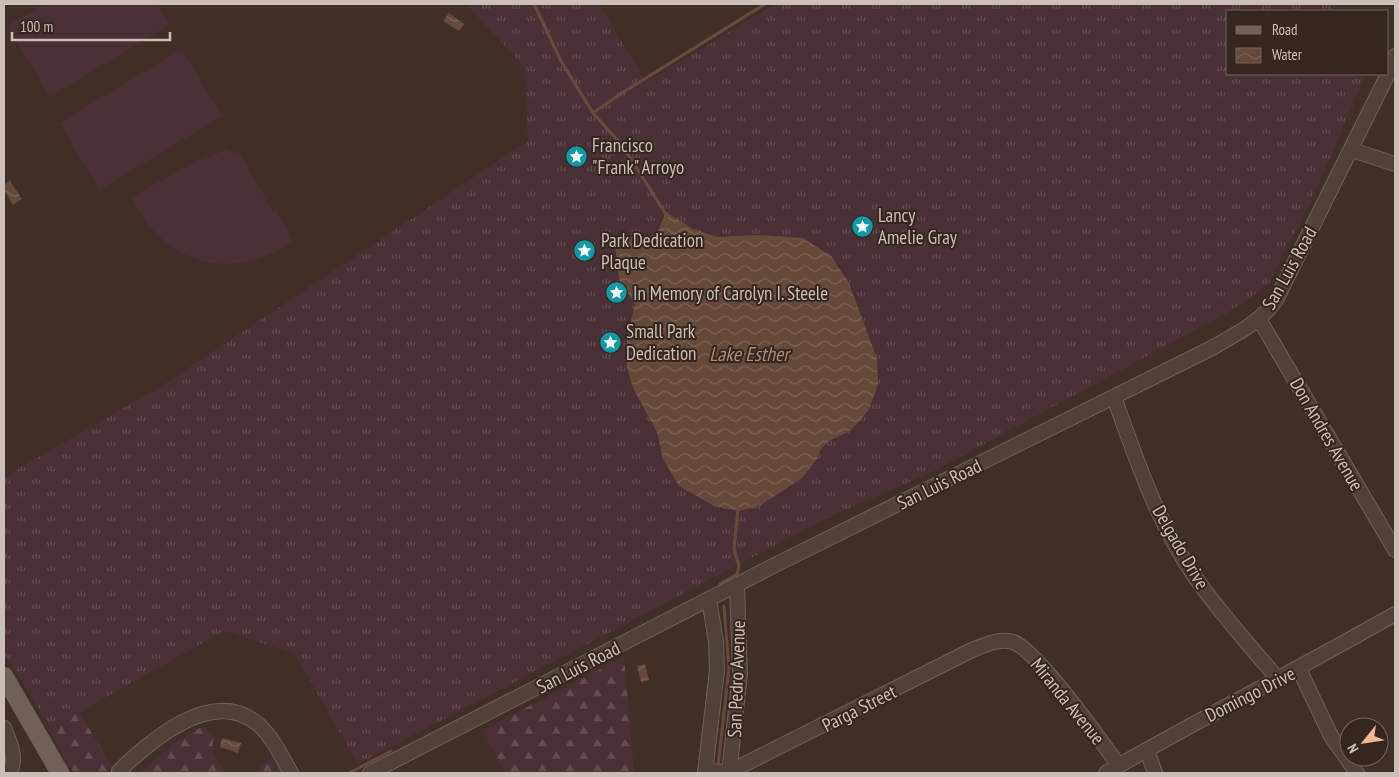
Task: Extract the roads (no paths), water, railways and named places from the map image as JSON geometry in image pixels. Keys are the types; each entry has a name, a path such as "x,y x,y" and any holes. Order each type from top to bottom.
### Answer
{"main road":[{"path":"4,676 60,773"}],"street":[{"name":"San Luis Road","path":"1389,71 1395,56"},
{"name":"San Luis Road","path":"370,773 709,599 1210,349 1259,319 1276,300 1388,75"},
{"path":"1352,150 1395,164"},
{"name":"Don Andres Avenue","path":"1259,319 1395,550"},
{"name":"Delgado Drive","path":"1114,397 1145,482 1177,548 1215,605 1279,680"},
{"name":"San Pedro Avenue","path":"729,773 740,674 737,585"},
{"name":"San Pedro Avenue","path":"705,772 717,670 716,642 709,599"},
{"name":"Domingo Drive","path":"1106,773 1299,669 1395,614"},
{"name":"Parga Street","path":"705,772 729,773 972,650 1002,641 1012,642"},
{"name":"Miranda Avenue","path":"1012,642 1030,653 1098,736 1119,766"},
{"path":"1299,669 1331,736 1357,773"},
{"path":"119,771 144,747 176,726 198,715 227,711 248,717 258,724 274,745 291,773"},
{"path":"4,728 12,750 10,771"},
{"path":"1147,750 1155,773"}],"water":[{"path":"449,13 464,24 459,31 443,21"},
{"path":"10,181 22,199 13,205 6,193 4,194 4,185"},
{"name":"Lake Esther","path":"666,212 693,229 718,237 757,235 803,238 831,256 849,283 877,359 878,384 869,410 851,430 829,441 821,449 817,459 802,478 761,505 739,511 714,506 679,486 663,459 657,432 634,390 627,369 627,337 635,304 619,280 614,236 655,238"},
{"path":"645,664 649,680 641,682 637,666"},
{"path":"222,738 241,743 238,753 220,747"}],"waterway":[{"path":"534,4 561,61 593,113 622,145 667,216"},
{"path":"593,113 765,4"},
{"path":"720,584 737,574 739,566 734,549 738,508"},
{"path":"718,767 729,668 724,606"},
{"path":"349,773 391,751"}],"place":[{"name":"Francisco \"Frank\" Arroyo","path":"576,156"},
{"name":"Lancy Amelie Gray","path":"862,226"},
{"name":"Park Dedication Plaque","path":"585,251"},
{"name":"In Memory of Carolyn I. Steele","path":"617,293"},
{"name":"Small Park Dedication","path":"610,342"}]}
